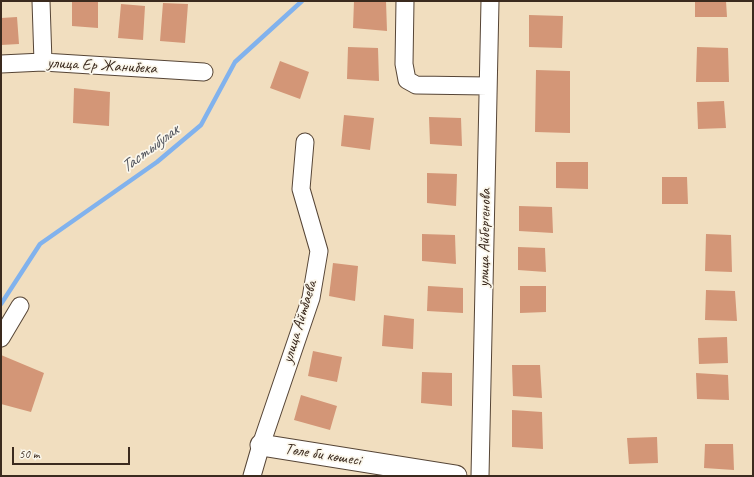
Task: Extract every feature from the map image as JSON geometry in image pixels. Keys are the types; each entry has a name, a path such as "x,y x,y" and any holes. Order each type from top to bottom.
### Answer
{"main road":[{"name":"Төле би көшесі","path":"260,445 456,476"}],"street":[{"path":"41,1 43,62"},
{"path":"405,1 404,64 407,80 416,85 488,86"},
{"name":"улица Айбергенова","path":"480,476 490,1"},
{"name":"улица Ер Жанибека","path":"1,64 43,62 204,72"},
{"name":"улица Айтбаева","path":"252,476 260,445 311,298 319,251 301,189 305,142"},
{"path":"1,338 20,306"}],"building":[{"path":"72,1 98,1 98,28 72,26"},
{"path":"354,1 386,1 387,31 353,28"},
{"path":"695,1 726,1 727,17 695,17"},
{"path":"163,3 188,4 185,43 160,41"},
{"path":"121,4 145,6 143,40 118,38"},
{"path":"529,15 563,16 562,48 529,47"},
{"path":"17,17 19,44 1,45 1,18"},
{"path":"348,47 378,48 379,81 347,79"},
{"path":"697,47 728,48 729,82 696,82"},
{"path":"280,61 309,72 300,99 270,88"},
{"path":"536,70 570,71 570,133 535,132"},
{"path":"74,88 110,92 109,126 73,123"},
{"path":"724,101 726,128 698,129 697,102"},
{"path":"344,115 374,118 370,150 341,146"},
{"path":"429,117 461,118 462,146 430,144"},
{"path":"556,162 588,162 588,189 556,188"},
{"path":"427,173 457,174 456,206 427,203"},
{"path":"662,177 687,177 688,204 662,204"},
{"path":"519,206 552,207 553,233 519,231"},
{"path":"422,234 455,235 456,264 422,261"},
{"path":"706,234 731,235 732,272 705,271"},
{"path":"518,247 545,248 546,272 518,270"},
{"path":"333,263 358,266 355,301 329,296"},
{"path":"428,286 463,288 463,313 427,311"},
{"path":"520,286 546,286 546,312 520,313"},
{"path":"706,290 735,291 737,321 705,320"},
{"path":"384,315 414,319 413,349 382,346"},
{"path":"727,337 728,363 699,364 698,338"},
{"path":"313,351 342,357 337,382 308,376"},
{"path":"1,355 44,373 31,412 1,404"},
{"path":"512,365 540,365 542,398 513,396"},
{"path":"422,372 452,373 452,406 421,403"},
{"path":"696,373 728,375 729,400 697,399"},
{"path":"301,395 337,406 330,430 294,420"},
{"path":"512,410 542,412 543,449 512,447"},
{"path":"657,437 658,463 629,464 627,438"},
{"path":"705,444 733,444 734,470 704,468"}],"waterway":[{"name":"Тастыбулак","path":"1,304 40,244 157,162 201,125 235,62 302,1"}]}
